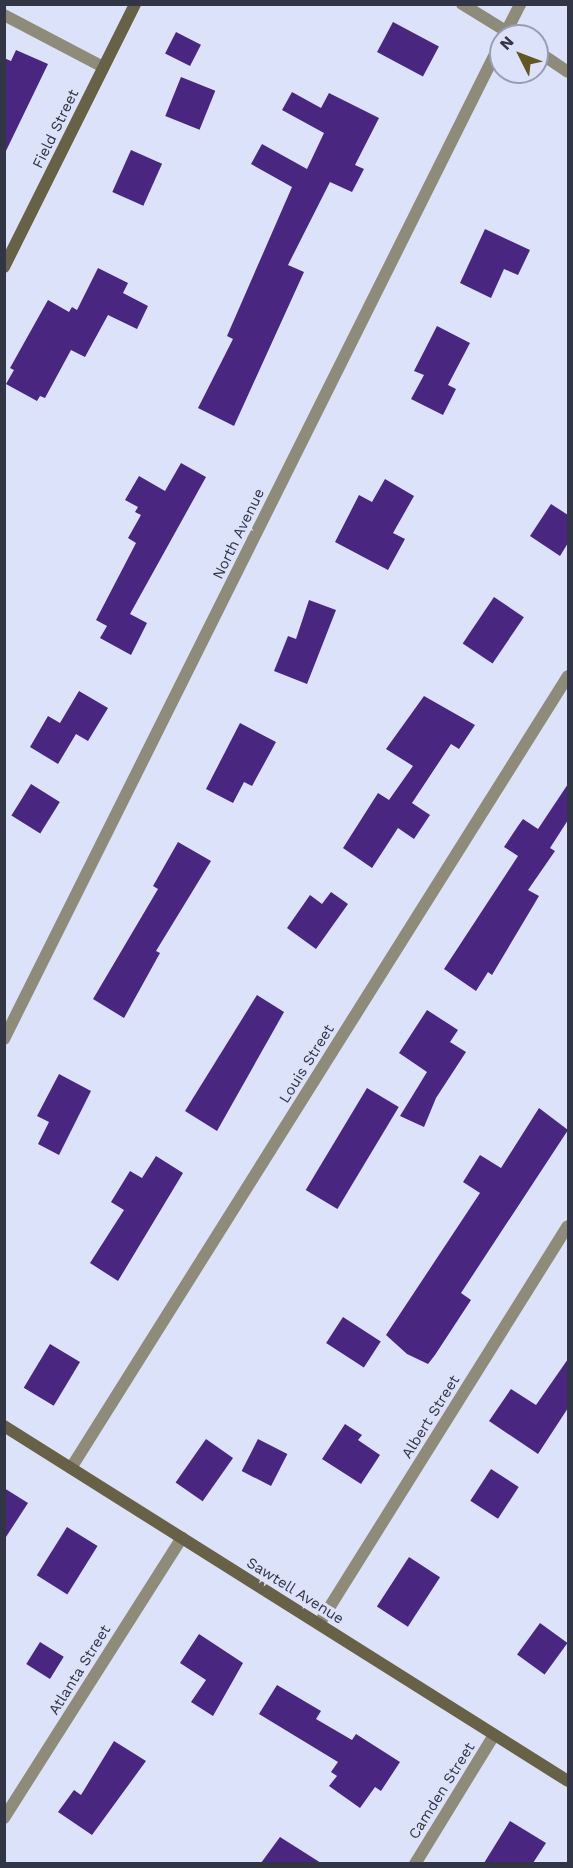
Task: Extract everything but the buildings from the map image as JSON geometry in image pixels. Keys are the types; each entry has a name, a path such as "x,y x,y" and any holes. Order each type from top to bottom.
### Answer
{"street":[{"name":"Field Street","path":"4,267 135,4"},
{"path":"462,4 490,24"},
{"name":"North Avenue","path":"511,24 520,4"},
{"path":"4,15 103,67"},
{"path":"549,59 568,72"},
{"name":"North Avenue","path":"4,1040 489,70"},
{"name":"Louis Street","path":"71,1468 568,676"},
{"name":"Albert Street","path":"319,1624 568,1226"},
{"name":"Sawtell Avenue","path":"4,1426 568,1780"},
{"name":"Atlanta Street","path":"4,1818 182,1538"},
{"name":"Camden Street","path":"415,1863 494,1735"}]}
